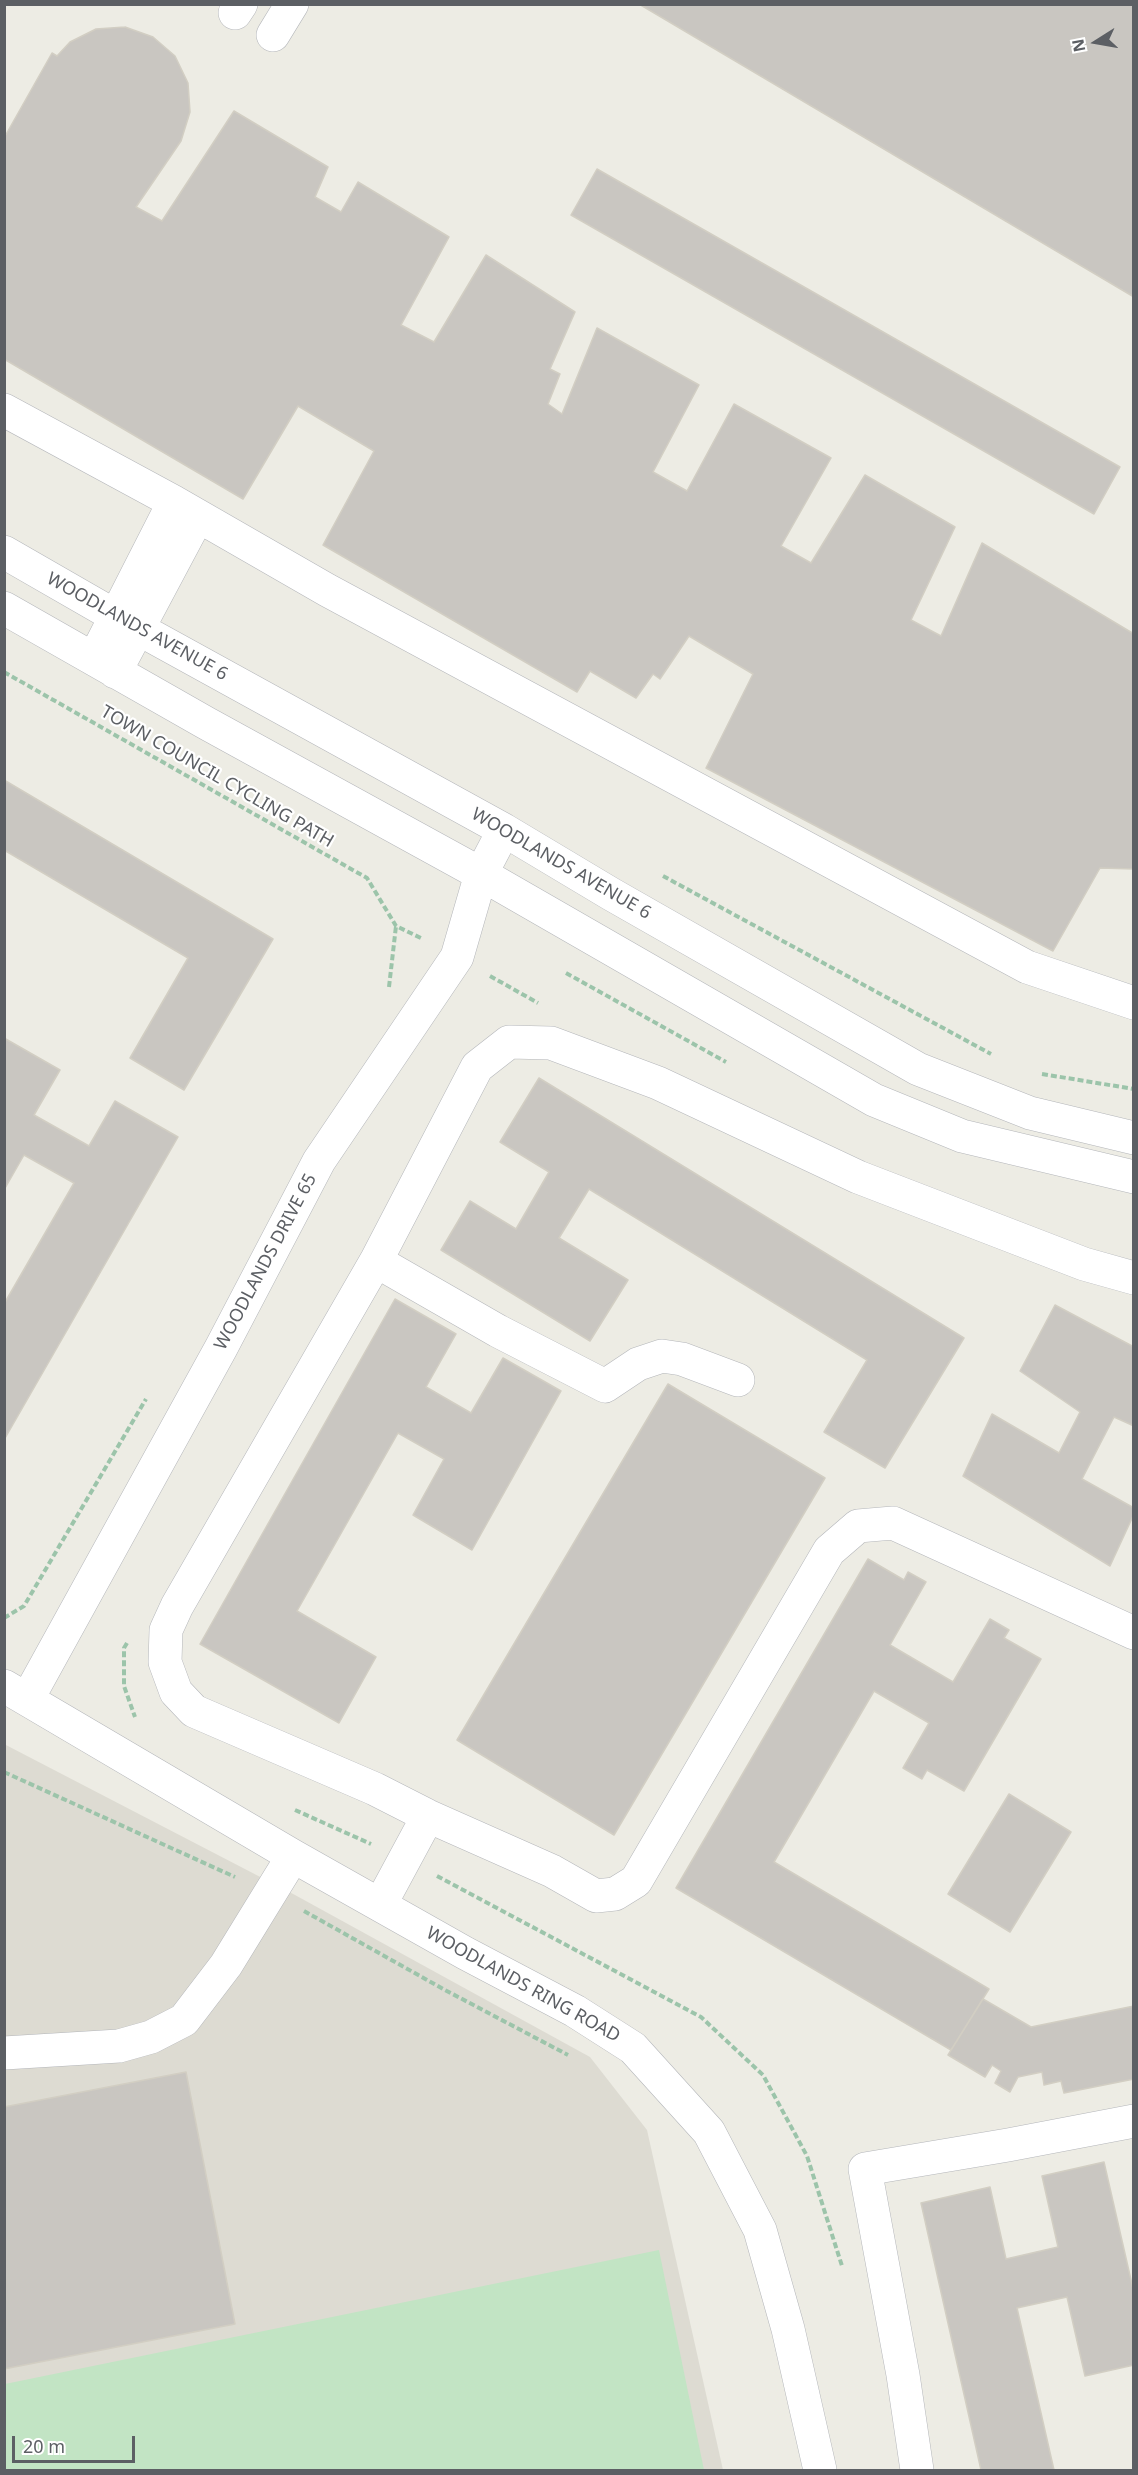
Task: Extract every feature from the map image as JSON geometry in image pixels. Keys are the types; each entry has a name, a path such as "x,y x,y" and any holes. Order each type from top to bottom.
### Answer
{"street":[{"path":"273,35 292,4"},
{"path":"4,410 186,509 327,590 1027,967 1134,1003"},
{"path":"104,666 186,509"},
{"name":"WOODLANDS AVENUE 6","path":"4,552 504,830 611,894 918,1069 1030,1113 1134,1138"},
{"path":"4,608 104,666 481,874 874,1100 962,1136 1134,1177"},
{"name":"WOODLANDS DRIVE 65","path":"16,1692 221,1348 319,1161 457,957 481,874 504,830"},
{"path":"1134,1278 1084,1264 858,1177 658,1083 551,1042 509,1042 477,1067 376,1261 177,1606 166,1630 165,1662 176,1692 194,1711 375,1789 428,1816 552,1871 596,1896 615,1894 636,1881 829,1551 858,1526 893,1522 1134,1633"},
{"path":"376,1261 498,1330 605,1386 639,1364 662,1356 682,1359 738,1380"},
{"name":"WOODLANDS RING ROAD","path":"16,1692 293,1856 575,2010 633,2048 709,2132 760,2230 788,2329 820,2470"},
{"path":"380,1905 428,1816"},
{"path":"4,2054 119,2046 151,2037 184,2020 225,1965 293,1856"},
{"path":"917,2470 903,2375 865,2169 1134,2121"}],"path":[{"name":"TOWN COUNCIL CYCLING PATH","path":"4,672 367,878 396,926"},
{"path":"4,1618 24,1606 104,1470"},
{"path":"4,1772 271,1893 445,1990 575,2058"}],"shaded area":[{"path":"4,1744 295,1895 590,2057 647,2130 723,2470 5,2470"}],"green space":[{"path":"659,2250 704,2470 5,2470 5,2384"}],"building":[{"path":"639,4 1134,4 1134,297"},
{"path":"125,27 153,37 175,56 188,83 190,112 181,141 136,207 162,221 234,111 328,167 315,197 341,212 358,182 449,237 401,325 434,342 486,255 575,312 550,369 560,374 548,404 562,414 597,328 699,385 653,472 687,491 734,404 831,458 781,546 811,563 865,475 955,527 911,620 941,636 982,543 1134,634 1134,869 1100,868 1053,951 706,768 753,674 689,636 660,679 653,674 636,698 590,671 577,692 323,545 374,451 298,406 243,499 4,359 4,138 52,53 57,56 70,42 96,29"},
{"path":"597,169 1120,467 1094,514 571,215"},
{"path":"4,780 273,939 184,1090 130,1058 188,958 4,850"},
{"path":"4,1038 60,1070 34,1115 89,1146 115,1101 178,1137 4,1440 4,1304 74,1183 24,1155 4,1190"},
{"path":"539,1078 964,1338 885,1468 824,1432 867,1360 589,1189 559,1238 628,1280 590,1341 441,1250 470,1201 516,1229 549,1172 500,1142"},
{"path":"395,1299 456,1334 426,1387 471,1413 503,1358 561,1391 472,1550 413,1515 444,1459 398,1433 297,1611 376,1657 339,1723 200,1644"},
{"path":"1055,1305 1134,1347 1134,1426 1114,1417 1082,1479 1134,1508 1134,1514 1110,1566 963,1476 992,1414 1059,1453 1080,1412 1020,1371"},
{"path":"668,1384 825,1478 614,1835 457,1740"},
{"path":"868,1559 904,1580 908,1572 926,1582 890,1645 953,1682 990,1619 1009,1630 1004,1638 1041,1659 964,1791 927,1770 922,1779 903,1768 929,1723 874,1691 774,1862 989,1989 951,2050 676,1888"},
{"path":"1009,1794 1071,1832 1010,1932 948,1894"},
{"path":"983,1999 1031,2027 1134,2006 1134,2079 1064,2093 1061,2081 1044,2085 1042,2072 1018,2077 1010,2092 995,2083 1001,2071 992,2065 985,2077 948,2055"},
{"path":"186,2072 235,2324 4,2369 4,2107"},
{"path":"1104,2162 1134,2293 1134,2365 1085,2376 1067,2297 1017,2308 1054,2470 981,2470 921,2203 990,2187 1006,2259 1058,2247 1042,2176"}]}
